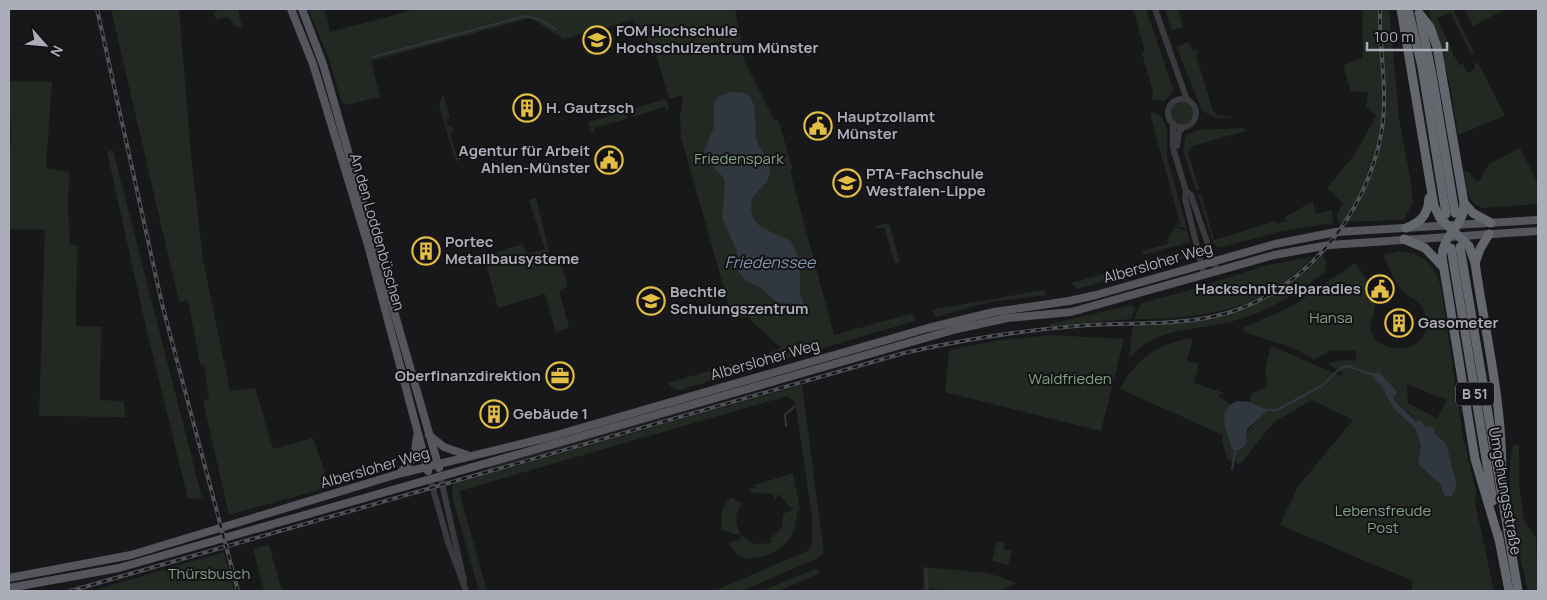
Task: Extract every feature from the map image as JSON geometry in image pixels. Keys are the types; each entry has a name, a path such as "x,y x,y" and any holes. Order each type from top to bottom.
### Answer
{"highway":[{"name":"B 51","path":"1401,9 1430,191 1436,212 1469,246 1475,263 1503,456 1501,493"},
{"name":"B 51","path":"1408,9 1422,67 1450,213 1431,67 1418,11"},
{"name":"B 51","path":"1418,11 1430,27 1436,47 1464,203 1464,213 1442,249 1443,266 1475,459 1499,540"},
{"name":"B 51","path":"1406,228 1418,223 1425,216 1430,191"},
{"path":"1464,203 1473,213 1491,223"},
{"path":"1475,263 1480,249 1489,234"},
{"path":"1404,239 1425,248 1443,266"},
{"name":"Umgehungsstraße","path":"1509,591 1499,540 1456,247 1518,591"}],"main road":[{"name":"An den Loddenbüschen","path":"291,9 311,58 347,174 430,478"},
{"name":"An den Loddenbüschen","path":"302,9 323,64 440,475"},
{"name":"Albersloher Weg","path":"9,588 119,568 957,329 1007,318 1071,312 1274,255 1329,245 1404,239 1491,223 1538,220"},
{"name":"Albersloher Weg","path":"9,578 131,555 398,474 553,436 928,328 994,312 1069,301 1275,244 1336,232 1406,228 1489,234 1538,231"},
{"path":"398,474 414,457 417,429"},
{"path":"428,434 444,447 469,456"}],"street":[{"path":"1155,9 1187,100"},
{"path":"1178,99 1179,78"},
{"path":"1176,152 1180,132 1184,126 1192,122 1196,115 1194,105 1187,100 1178,99 1168,109 1168,116 1173,124 1173,148 1217,271"},
{"path":"1173,124 1184,126"},
{"path":"1188,193 1185,198 1204,275"},
{"path":"440,475 465,588"},
{"path":"430,478 448,542 465,588"}],"green space":[{"path":"111,9 179,9 191,154 203,260 230,391 255,388 273,449 313,438 330,487 229,515 203,401 209,398 204,366 200,364 188,300 179,302"},
{"path":"223,9 238,9 242,26 238,28 228,17 216,20 214,12"},
{"name":"Friedenspark","path":"308,9 325,9 330,32 417,9 735,9 745,62 774,120 778,119 793,170 790,171 834,335 913,313 915,321 680,390 674,389 668,383 781,348 747,317 733,320 681,137 680,116 683,95 669,99 655,50 633,20 564,39 530,18 371,61 380,97 345,105 341,100 328,56"},
{"path":"1133,9 1146,9 1173,89 1165,101 1152,99 1153,92 1142,53 1145,51"},
{"path":"1165,9 1178,9 1183,27 1171,30"},
{"path":"1360,9 1389,9 1399,118 1413,203 1403,220 1338,222 1337,215 1343,203 1327,188 1355,154 1376,116 1366,106 1368,92 1351,91 1343,65 1363,58 1362,10"},
{"path":"1428,9 1453,9 1474,52 1471,54 1450,12 1437,19 1452,53 1460,65 1463,64 1468,73 1475,69 1474,65 1478,62 1505,116 1458,135 1450,83"},
{"path":"1464,9 1506,9 1473,26"},
{"path":"1189,42 1192,50 1199,51 1196,55 1213,111 1217,115 1234,118 1217,118 1202,111 1176,46"},
{"path":"9,81 52,82 46,168 69,172 68,209 70,245 77,245 76,326 101,327 100,400 124,401 125,417 39,416 45,230 9,229 9,145 11,145"},
{"path":"442,96 444,96 450,118 446,119 448,127 452,126 454,132 450,133 456,154 459,153 461,159 456,162 439,106"},
{"path":"666,99 669,108 667,113 665,107 633,117 632,113 630,113 629,110"},
{"path":"1182,102 1190,105 1193,113 1190,121 1182,124 1174,121 1171,113 1174,105"},
{"path":"627,111 627,119 594,128 595,132 592,133 588,122"},
{"path":"1153,111 1161,117 1167,128 1167,157 1187,229 1176,226 1180,223 1150,114"},
{"path":"1244,128 1245,131 1190,147 1191,151 1188,152 1199,190 1196,190 1183,150 1186,135 1199,130"},
{"path":"1520,148 1538,184 1538,204 1482,208 1473,202 1468,193 1464,172 1469,172 1476,181 1480,180 1489,164"},
{"path":"113,150 202,498 188,499 146,327 107,152"},
{"path":"1201,194 1214,240 1276,221 1277,224 1286,221 1285,217 1313,201 1316,214 1332,210 1333,223 1283,231 1218,248 1213,243 1198,195"},
{"path":"536,198 549,251 545,254 547,266 561,264 568,287 559,290 569,328 556,332 545,294 498,308 484,256 523,244 526,254 545,249 529,200"},
{"path":"889,223 900,262 895,264 884,227 876,229 876,226"},
{"path":"1175,227 1187,231 1190,242 1143,255 1142,251 1168,244 1167,240"},
{"path":"1192,247 1193,256 1134,273 1131,266"},
{"path":"1400,251 1422,258 1427,261 1435,272 1441,287 1463,437 1476,491 1475,502 1494,591 1411,591 1413,581 1280,525 1297,488 1353,420 1312,400 1274,422 1240,464 1227,459 1222,440 1223,435 1120,389 1133,369 1150,354 1159,348 1193,338 1187,361 1199,364 1194,383 1224,393 1218,396 1231,404 1225,415 1225,426 1232,449 1268,410 1250,402 1251,394 1265,388 1268,384 1265,369 1271,346 1341,376 1343,373 1328,364 1330,362 1356,359 1356,351 1327,350 1327,354 1314,359 1293,348 1244,332 1243,328 1292,306 1355,263 1370,283 1374,292 1376,302 1371,329 1372,335 1376,340 1391,348 1407,348 1420,340 1425,333 1424,310 1418,302 1398,285 1383,255","holes":["1371,374 1391,386 1396,404 1410,413 1415,421 1425,426 1457,486 1444,496 1440,484 1418,464 1421,446 1415,428 1393,408 1382,387","1407,384 1447,400 1437,418 1408,403"]},
{"path":"1322,255 1327,260 1324,273 1273,306 1231,322 1173,332 1145,344 1129,357 1133,325 1190,321 1236,311 1257,303 1278,291"},
{"path":"1312,257 1273,290 1252,301 1230,308 1185,317 1134,319 1141,303 1187,291 1267,265"},
{"path":"1125,268 1126,275 1077,289 1071,283"},
{"path":"1043,290 1047,295 990,302 936,317 931,310"},
{"path":"1131,305 1135,308 1131,319 1050,326 1050,324"},
{"name":"Waldfrieden","path":"1052,335 1124,339 1101,431 945,392 949,350 1000,340"},
{"path":"777,383 777,385 487,469 487,466"},
{"path":"802,385 824,553 816,559 742,591 714,591 807,551 812,544 812,516 795,402 787,396 459,491 487,591 479,591 452,496 453,484"},
{"path":"1519,444 1519,483 1524,521 1536,538 1538,591 1528,591 1513,518 1510,463 1513,445"},
{"path":"793,473 800,510 797,512 796,523 790,539 779,549 765,556 750,558 737,555 728,543 740,539 742,535 754,544 772,543 770,539 782,527 783,514 792,510 779,494 775,500 773,494 753,493 749,489 756,488 755,485"},
{"path":"733,498 742,504 736,519 741,534 738,535 719,529 722,528 724,507"},
{"path":"997,541 1005,543 1004,549 1012,551 1008,565 992,561"},
{"name":"Thürsbusch","path":"269,545 282,591 264,591 253,549"},
{"name":"Thürsbusch","path":"224,552 234,591 91,591"},
{"path":"923,567 988,573 1017,583 997,590 975,593 930,588 931,591 923,591"},
{"path":"815,569 821,573 778,591 762,591"}],"water":[{"name":"Friedenssee","path":"731,92 741,92 749,96 752,101 755,112 757,141 768,159 770,167 769,177 751,202 753,216 762,227 786,239 795,249 799,260 800,293 804,309 799,305 776,302 761,288 746,281 739,273 736,249 722,218 725,185 723,177 707,161 704,151 714,127 714,104 719,96"},
{"path":"1379,372 1397,392 1393,397 1397,403 1415,421 1420,421 1425,426 1433,427 1435,434 1446,443 1457,486 1451,497 1444,496 1440,484 1418,464 1421,446 1415,428 1393,408 1382,387 1370,374"},
{"path":"1237,401 1250,402 1268,410 1247,429 1246,444 1237,451 1232,449 1224,416 1230,405"}],"waterway":[{"path":"373,57 525,16 541,20 556,29"},
{"path":"1268,410 1277,410 1323,385 1339,369 1347,366 1371,374"},
{"path":"786,426 785,415 794,407"},
{"path":"1232,469 1235,451"},
{"path":"926,569 927,591"}],"railway":[{"path":"97,9 162,304 238,591"},
{"path":"70,591 904,353 968,340 1033,330 1194,320 1243,307 1273,292 1301,273 1325,249 1345,222 1362,193 1374,161 1384,114 1380,9"}],"place":[{"name":"FOM Hochschule Hochschulzentrum Münster","path":"597,40"},
{"name":"H. Gautzsch","path":"527,108"},
{"name":"Hauptzollamt Münster","path":"818,126"},
{"name":"Agentur für Arbeit Ahlen-Münster","path":"609,160"},
{"name":"PTA-Fachschule Westfalen-Lippe","path":"847,183"},
{"name":"Portec Metallbausysteme","path":"426,251"},
{"name":"Hackschnitzelparadies","path":"1380,289"},
{"name":"Bechtle Schulungszentrum","path":"651,301"},
{"name":"Gasometer","path":"1399,323"},
{"name":"Oberfinanzdirektion","path":"560,376"},
{"name":"Gebäude 1","path":"494,414"}],"park label":[{"name":"Hansa","path":"1331,318"},
{"name":"Lebensfreude Post","path":"1383,520"}]}
